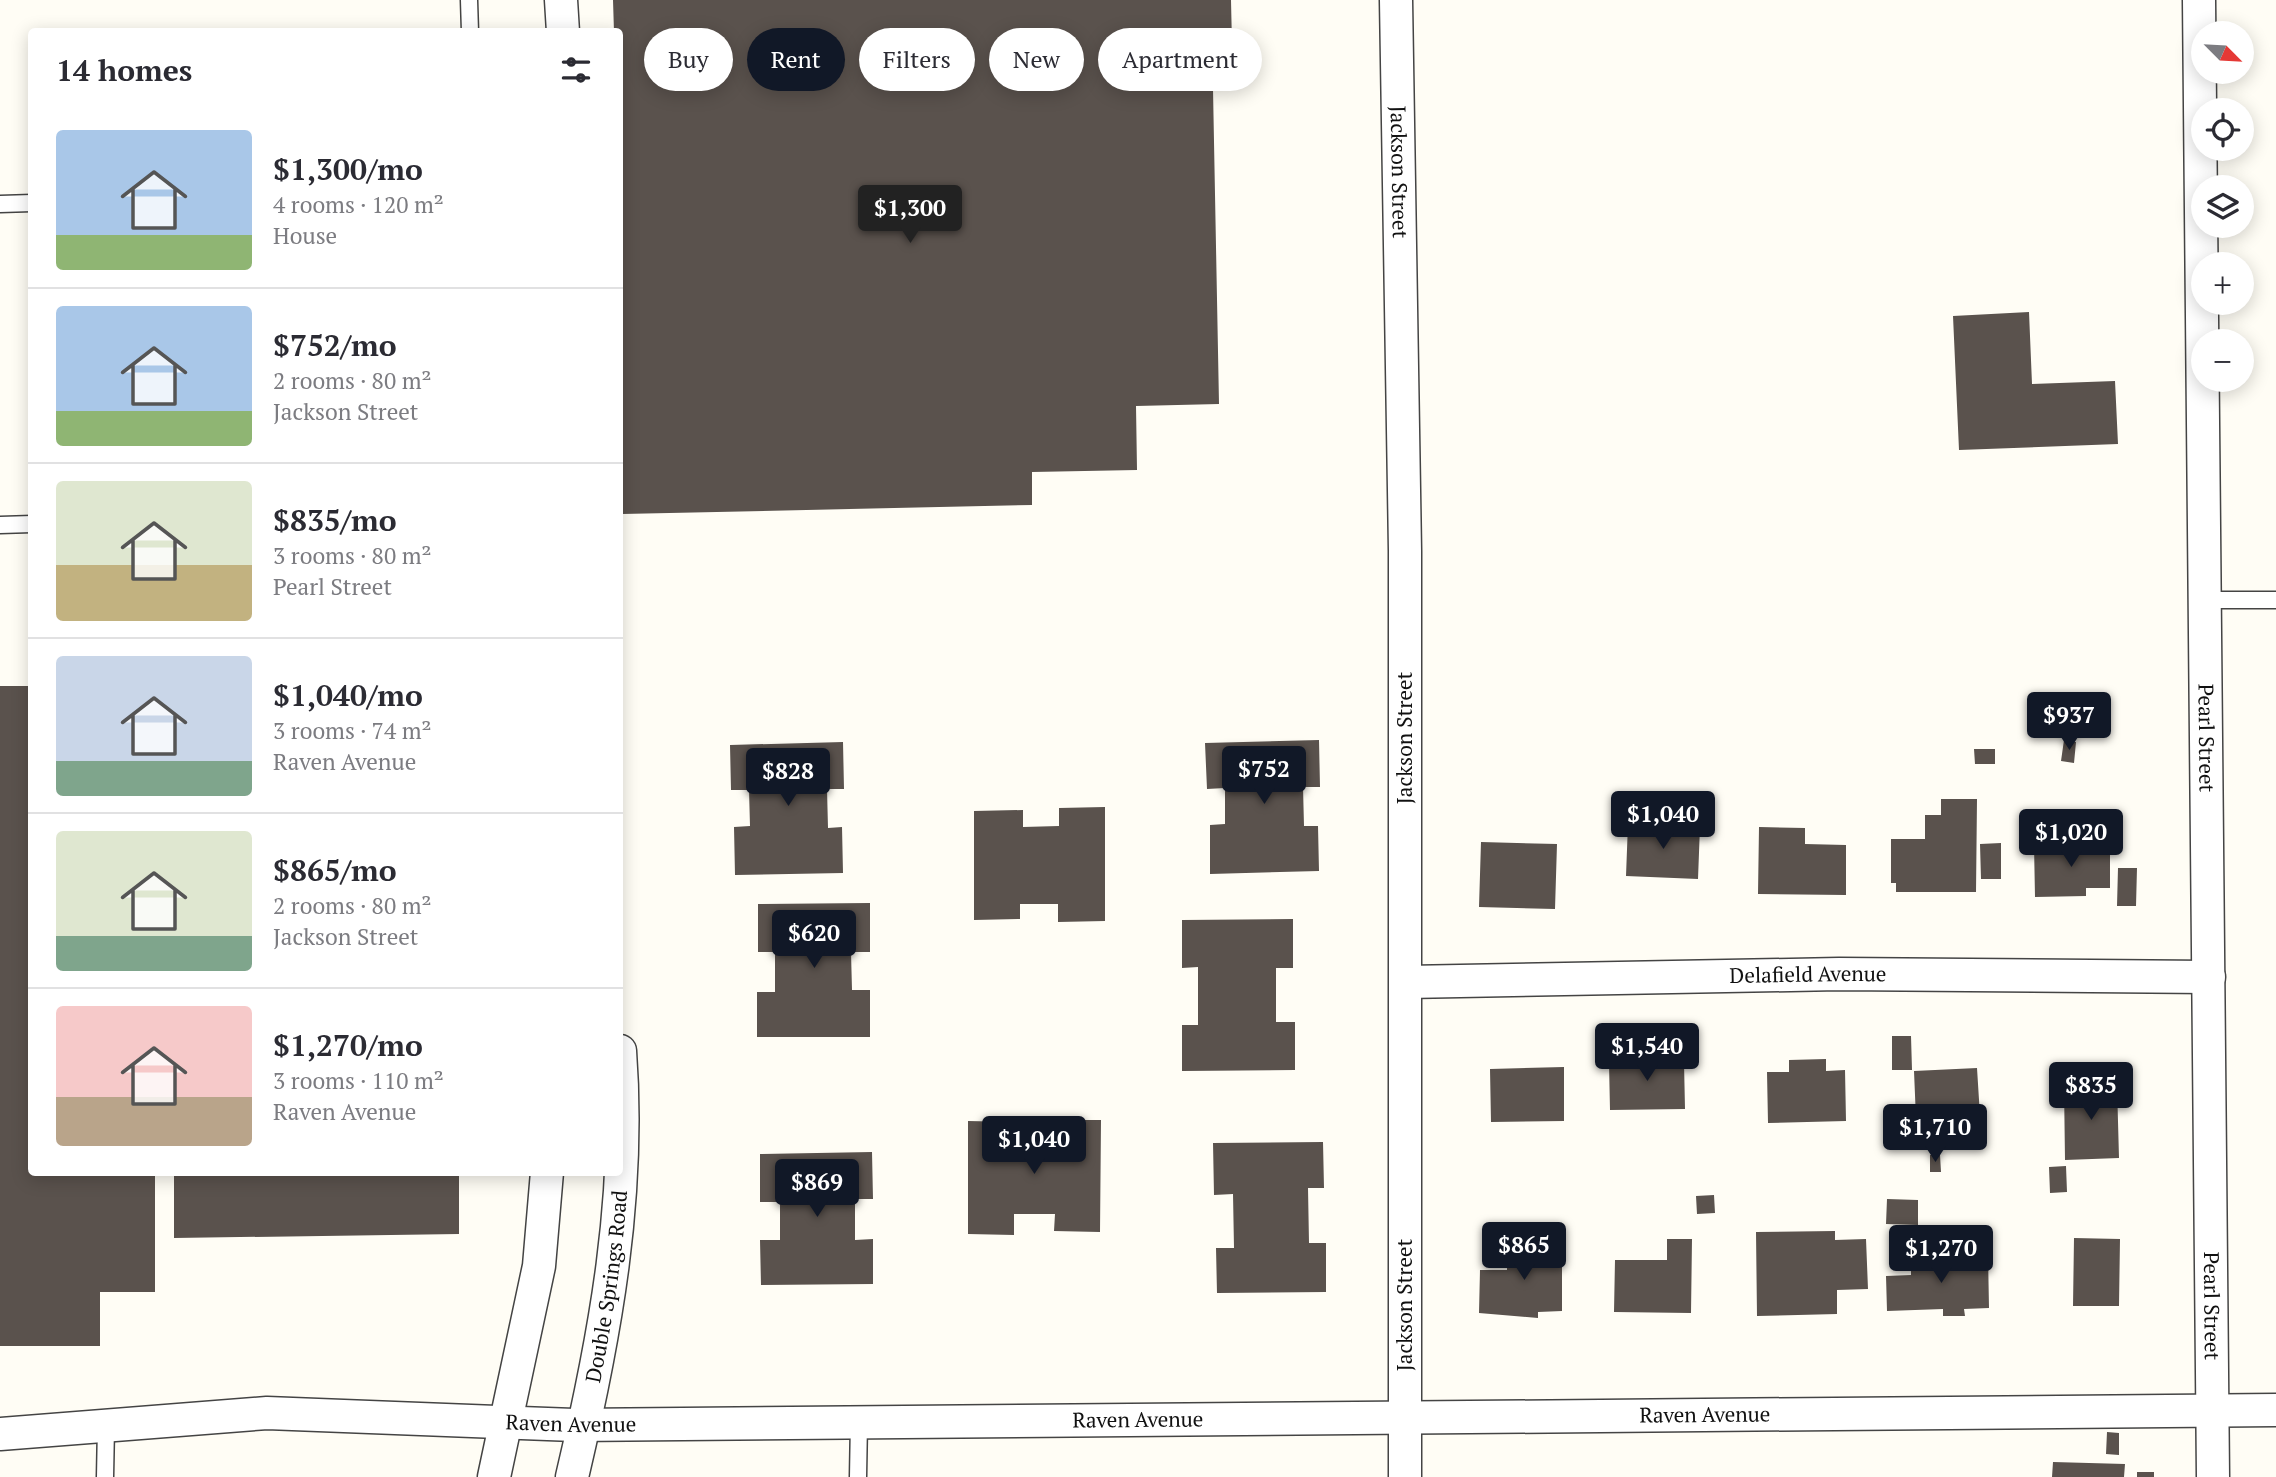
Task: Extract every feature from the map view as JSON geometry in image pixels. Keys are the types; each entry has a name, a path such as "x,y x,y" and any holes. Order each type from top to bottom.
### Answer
{"street":[{"path":"561,0 563,28"},
{"name":"Jackson Street","path":"1396,0 1405,551 1405,1477"},
{"name":"Pearl Street","path":"2199,0 2213,1477"},
{"name":"Delafield Avenue","path":"1407,982 1839,974 2208,977"},
{"path":"494,1477 508,1422 539,1266 547,1176"},
{"name":"Double Springs Road","path":"572,1477 616,1250 622,1176"},
{"name":"Raven Avenue","path":"0,1434 267,1413 583,1424 2276,1410"}],"lane":[{"path":"469,0 470,28"},
{"path":"0,204 28,203"},
{"path":"0,525 28,524"},
{"path":"2205,600 2276,600"},
{"path":"858,1477 859,1421"},
{"path":"105,1477 106,1426"}],"building":[{"path":"613,0 1231,0 1232,28 1098,28 1098,91 1213,91 1219,404 1136,406 1137,470 1032,472 1032,505 623,514 623,28 614,28"},
{"path":"2029,312 2032,384 2115,381 2118,444 1959,450 1953,316"},
{"path":"0,686 28,686 28,1176 155,1176 155,1292 100,1292 100,1346 0,1346"},
{"path":"1319,740 1320,787 1303,787 1304,826 1318,826 1319,871 1210,874 1210,825 1225,824 1225,788 1207,789 1205,743"},
{"path":"2064,740 2076,742 2074,763 2061,761"},
{"path":"843,742 844,789 827,789 828,828 842,827 843,873 735,875 734,827 750,826 749,790 731,790 730,745"},
{"path":"1974,749 1995,749 1995,764 1975,764"},
{"path":"1941,799 1977,799 1976,892 1896,892 1896,883 1891,883 1891,839 1925,839 1925,815 1941,815"},
{"path":"1105,807 1105,921 1058,922 1058,904 1020,904 1020,919 974,920 974,811 1023,810 1023,827 1059,826 1059,808"},
{"path":"1628,823 1700,826 1698,879 1626,876"},
{"path":"1759,827 1805,828 1805,844 1846,845 1846,895 1758,894"},
{"path":"1481,842 1557,844 1555,909 1479,907"},
{"path":"2001,843 2001,879 1981,879 1980,844"},
{"path":"2110,844 2110,888 2086,888 2086,896 2035,897 2034,845"},
{"path":"2118,868 2137,868 2136,906 2117,906"},
{"path":"870,903 870,952 851,952 852,990 870,990 870,1037 757,1037 757,992 775,992 775,952 758,952 758,904"},
{"path":"1293,919 1293,968 1276,968 1276,1022 1295,1022 1295,1070 1182,1071 1182,1025 1198,1025 1198,967 1182,968 1182,920"},
{"path":"1892,1036 1911,1036 1912,1070 1892,1070"},
{"path":"1668,1052 1668,1063 1684,1062 1685,1109 1610,1110 1609,1063 1626,1063 1626,1053"},
{"path":"1826,1059 1826,1071 1845,1070 1846,1121 1768,1123 1767,1072 1789,1072 1789,1060"},
{"path":"1564,1067 1564,1121 1491,1122 1490,1069"},
{"path":"1977,1068 1980,1116 1916,1119 1914,1071"},
{"path":"2117,1085 2119,1158 2065,1160 2064,1086"},
{"path":"1052,1120 1101,1120 1100,1232 1054,1231 1055,1214 1014,1214 1014,1235 968,1234 968,1121 1014,1122 1014,1138 1052,1138"},
{"path":"1323,1142 1324,1188 1308,1188 1309,1243 1326,1243 1326,1292 1217,1293 1216,1248 1234,1248 1233,1194 1214,1195 1213,1143"},
{"path":"872,1152 873,1199 855,1199 855,1240 873,1239 873,1284 761,1285 760,1240 780,1240 780,1202 760,1202 760,1154"},
{"path":"1930,1155 1940,1155 1941,1172 1930,1172"},
{"path":"2066,1166 2067,1192 2050,1193 2049,1167"},
{"path":"174,1176 459,1176 459,1234 174,1238"},
{"path":"1714,1195 1715,1213 1697,1214 1696,1196"},
{"path":"1887,1199 1918,1200 1918,1225 1886,1224"},
{"path":"1835,1231 1835,1240 1866,1239 1868,1289 1837,1290 1837,1314 1757,1316 1756,1232"},
{"path":"2074,1238 2120,1239 2119,1306 2073,1306"},
{"path":"1667,1239 1692,1239 1691,1313 1614,1312 1615,1260 1667,1260"},
{"path":"1507,1244 1562,1244 1562,1311 1538,1312 1538,1318 1479,1313 1480,1270 1507,1270"},
{"path":"1988,1254 1989,1308 1964,1309 1965,1316 1943,1316 1943,1309 1887,1311 1886,1276 1911,1275 1911,1256"},
{"path":"2107,1432 2119,1433 2119,1455 2106,1454"},
{"path":"2053,1462 2125,1464 2124,1477 2052,1477"},
{"path":"2137,1472 2154,1472 2154,1477 2137,1477"}]}
